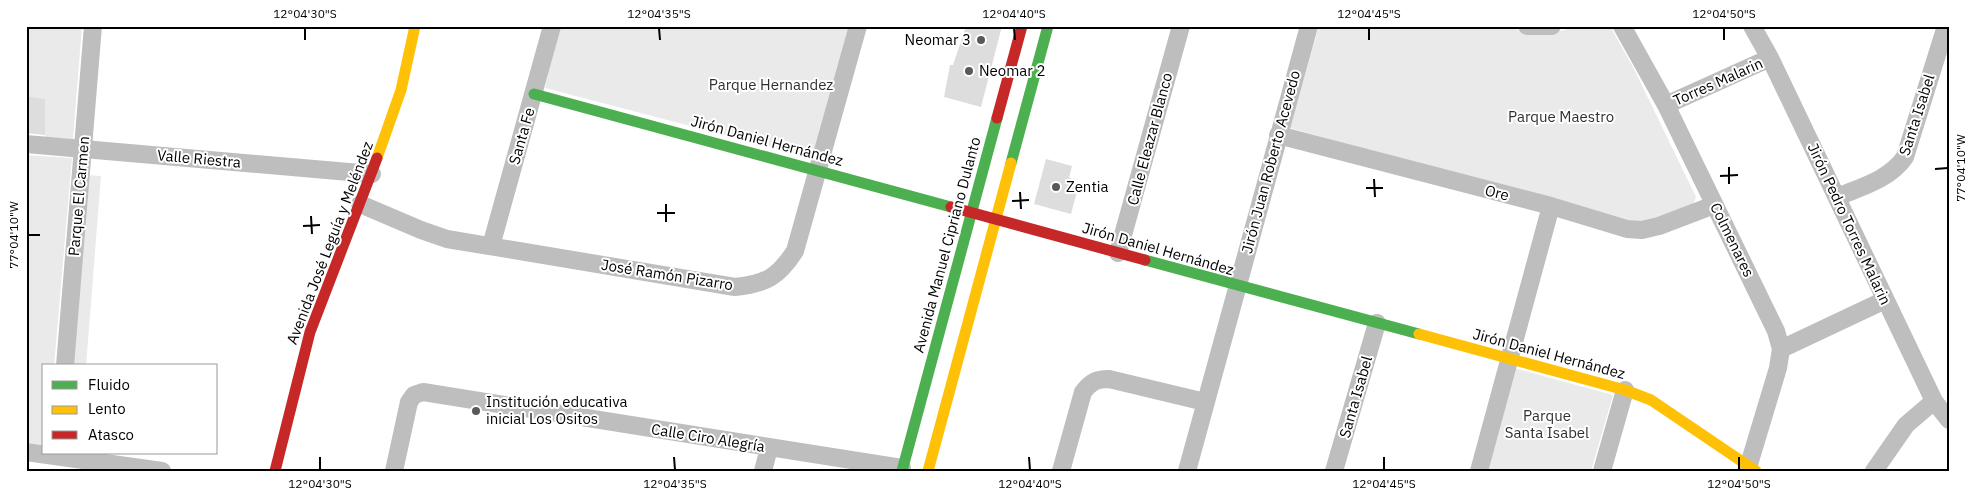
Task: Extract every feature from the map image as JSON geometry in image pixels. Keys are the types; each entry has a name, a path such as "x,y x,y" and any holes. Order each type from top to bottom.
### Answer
{"street":[{"name":"Parque El Carmen","path":"65,364 93,26"},
{"name":"Avenida José Leguía y Meléndez","path":"275,471 310,332 372,174 401,90 415,26"},
{"name":"Santa Fe","path":"491,246 552,26"},
{"name":"José Ramón Pizarro","path":"360,204 421,230 448,239 735,287 754,285 770,279 784,269 795,251 858,26"},
{"name":"Avenida Manuel Cipriano Dulanto","path":"902,469 1022,26"},
{"path":"928,471 1048,26"},
{"name":"Calle Eleazar Blanco","path":"1118,253 1181,26"},
{"name":"Jirón Juan Roberto Acevedo","path":"1187,471 1309,26"},
{"path":"1527,26 1552,26"},
{"name":"Colmenares","path":"1622,26 1666,105 1776,331 1781,349 1778,368 1751,469"},
{"name":"Jirón Pedro Torres Malarin","path":"1752,26 1770,58 1934,401 1949,420"},
{"name":"Santa Isabel","path":"1837,197 1886,176 1898,167 1905,157 1946,26"},
{"name":"Torres Malarin","path":"1666,105 1770,58"},
{"name":"Jirón Daniel Hernández","path":"534,94 1625,390 1651,400 1751,469"},
{"name":"Ore","path":"1278,135 1551,206 1626,230 1642,230 1659,226 1714,205"},
{"name":"Valle Riestra","path":"26,144 372,174"},
{"path":"1479,471 1551,206"},
{"path":"1781,349 1885,300"},
{"name":"Santa Isabel","path":"1334,471 1377,323"},
{"path":"1061,471 1083,392 1090,383 1098,379 1109,378 1205,402"},
{"path":"1602,471 1625,390"},
{"name":"Calle Ciro Alegría","path":"394,471 409,402 414,395 423,392 902,469"},
{"path":"1874,471 1906,425 1934,401"},
{"path":"763,471 769,448"},
{"path":"26,452 42,454"},
{"path":"58,455 162,471"}],"green space":[{"path":"26,26 82,26 73,139 45,137 45,99 26,96"},
{"name":"Parque Hernandez","path":"559,26 849,26 813,158 545,88"},
{"name":"Parque Maestro","path":"1319,26 1500,26 1540,34 1565,30 1574,26 1610,26 1634,69 1696,197 1693,205 1643,223 1626,222 1290,128"},
{"path":"26,155 72,158 54,364 42,364 42,445 26,443"},
{"path":"87,175 101,176 86,364 72,364"},
{"name":"Parque Santa Isabel","path":"1514,368 1613,395 1591,471 1487,471"}],"building":[{"name":"Neomar 2","path":"966,26 1002,26 981,107 944,97 950,65 953,65"},
{"path":"26,96 45,99 45,135 26,133"},
{"name":"Zentia","path":"1046,159 1072,166 1069,178 1071,178 1070,185 1078,188 1071,214 1034,204"}],"traffic: fast":[{"path":"1011,163 1048,26"},
{"path":"534,94 951,207"},
{"path":"902,471 997,118"},
{"path":"1145,260 1419,334"}],"traffic: slow":[{"path":"377,158 401,90 415,26"},
{"path":"928,471 1011,163"},
{"path":"1419,334 1625,390 1651,400 1756,471"}],"traffic: jam":[{"path":"997,118 1022,26"},
{"path":"275,471 310,332 377,158"},
{"path":"951,207 1145,260"}],"place":[{"name":"Neomar 3","path":"981,40"},
{"name":"Neomar 2","path":"969,71"},
{"name":"Zentia","path":"1056,187"},
{"name":"Institución educativa inicial Los Ositos","path":"476,411"}]}
